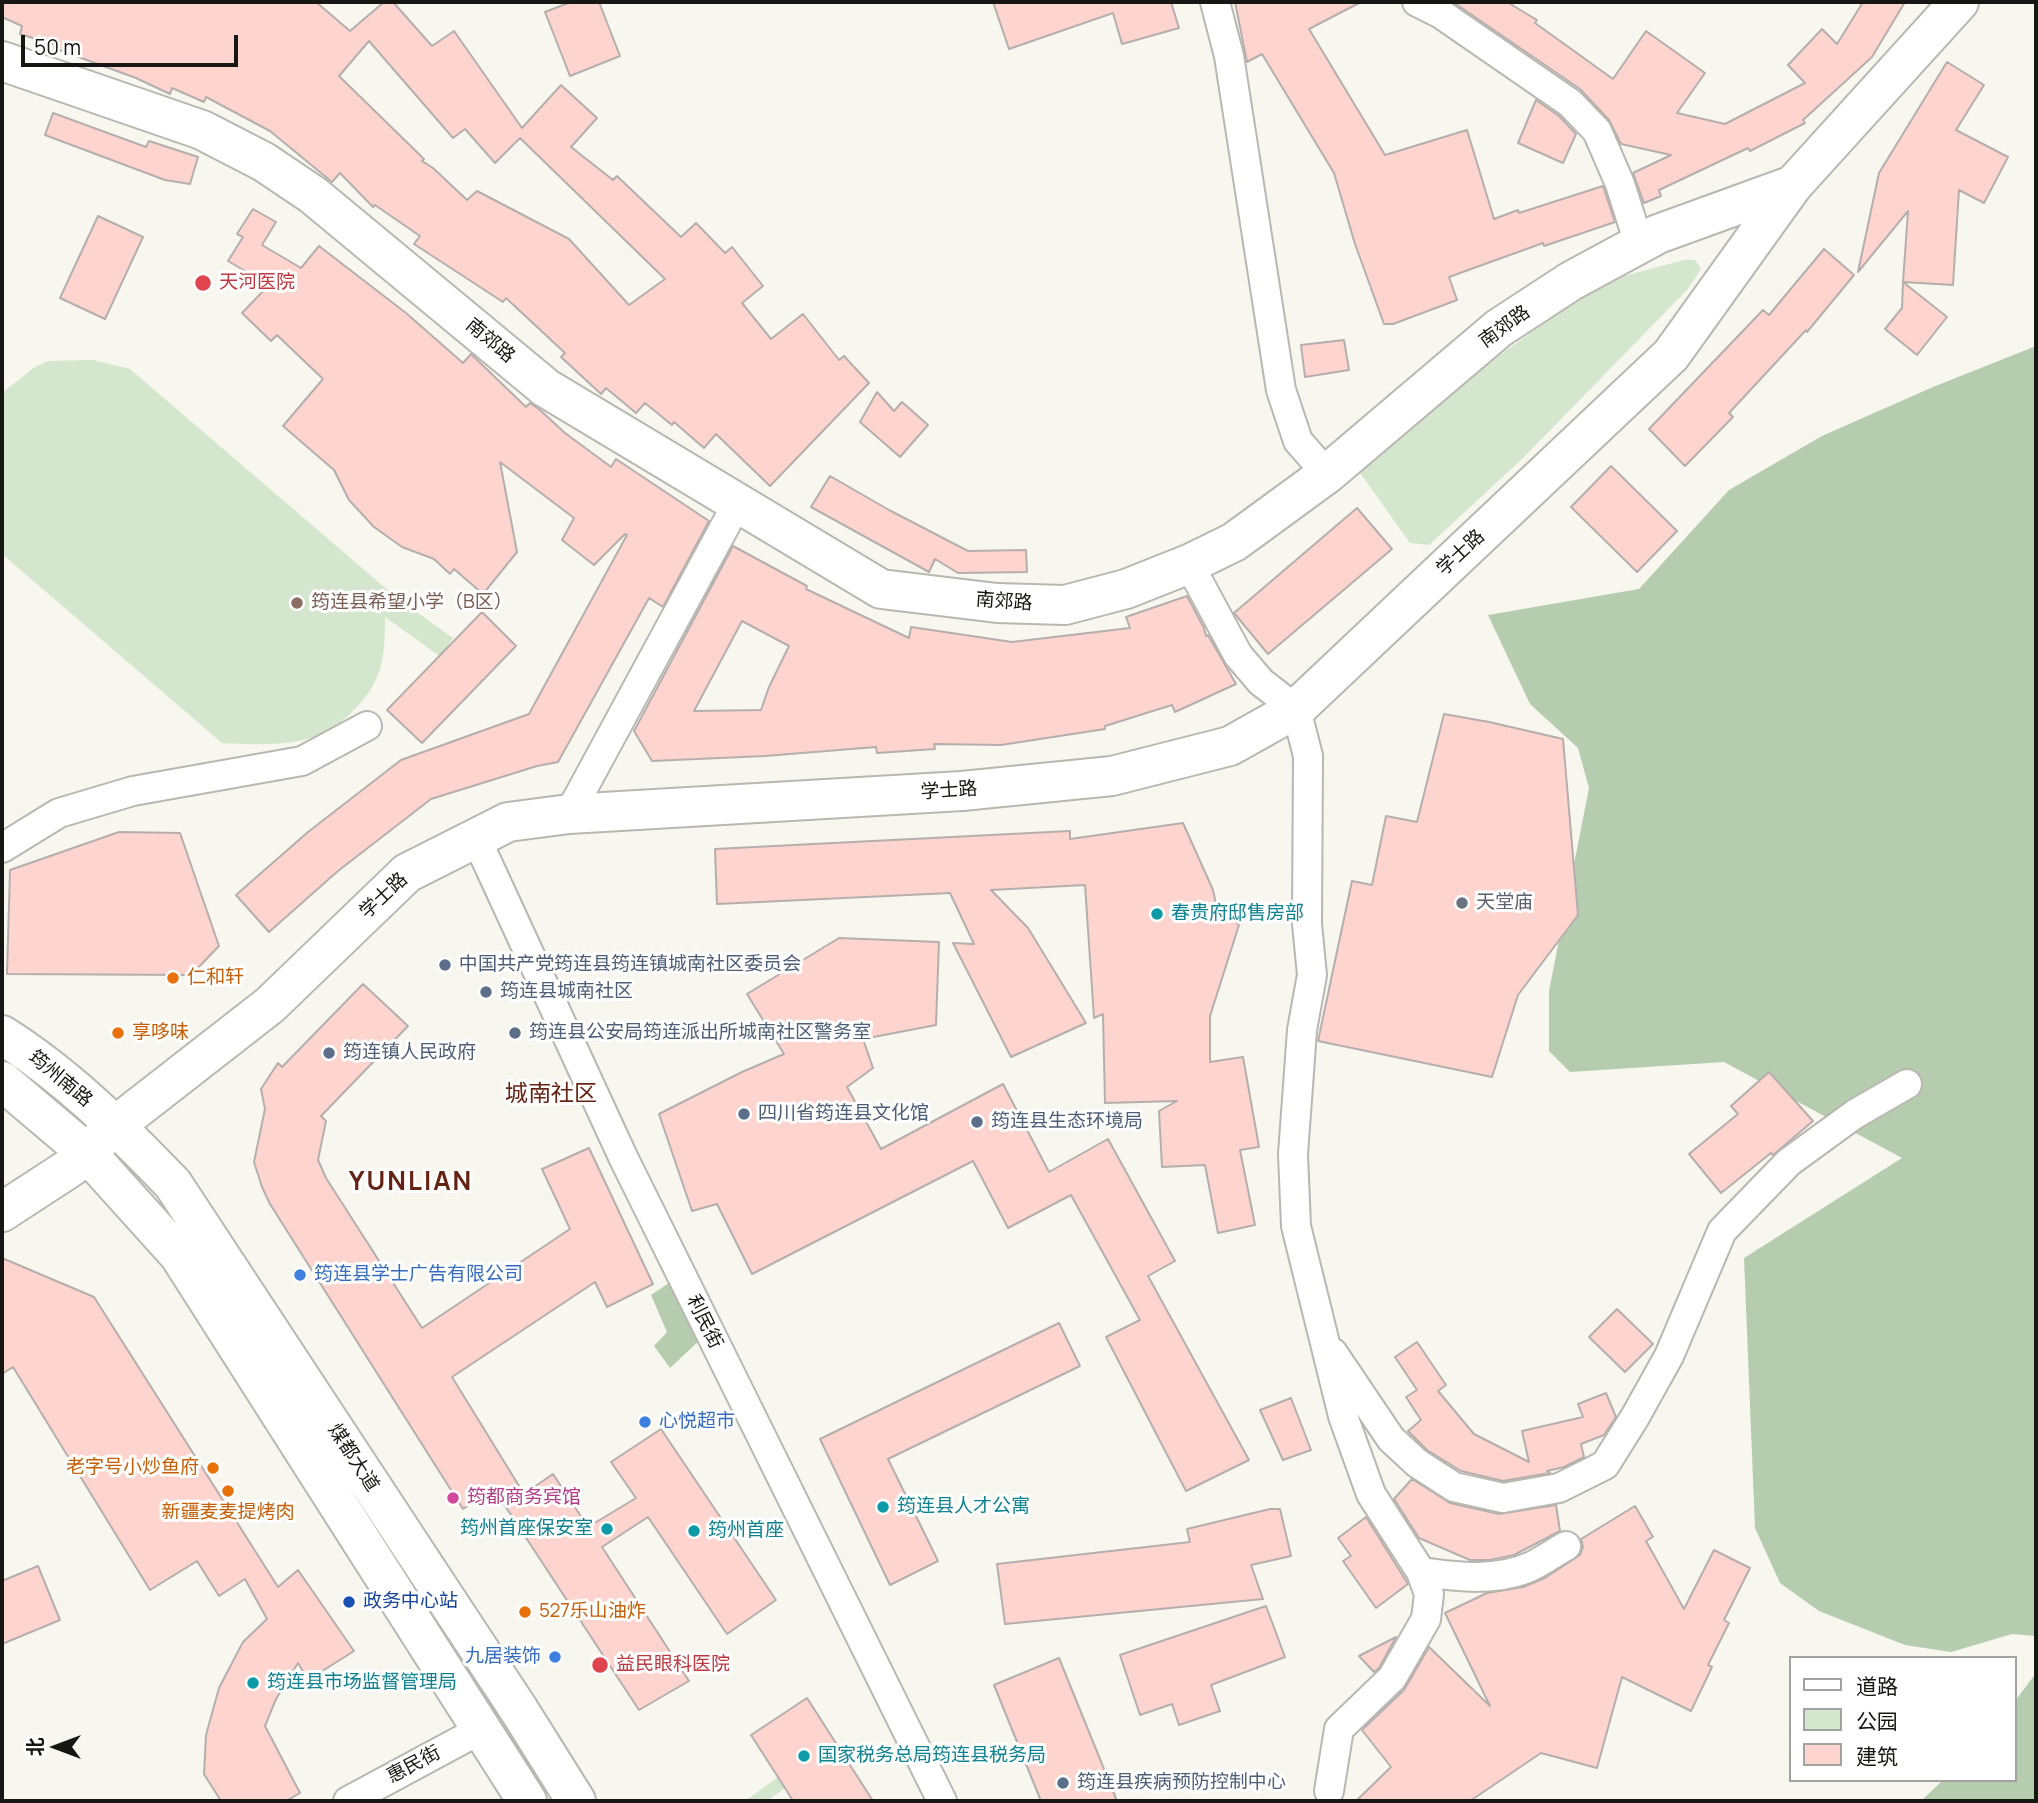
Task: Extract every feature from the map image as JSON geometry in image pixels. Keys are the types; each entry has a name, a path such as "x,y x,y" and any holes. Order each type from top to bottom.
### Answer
{"main road":[{"name":"南郊路","path":"2,61 202,130 264,162 313,195 546,388 881,589 997,603 1065,605 1126,589 1189,564 1234,542 1327,474 1499,328 1572,281 1658,234 1793,185 1954,4"},
{"name":"学士路","path":"2,1212 71,1167 116,1125 270,1005 407,873 508,822 569,814 962,791 1111,776 1230,746 1296,709 1671,355 1793,185"},
{"name":"筠州南路","path":"2,1035 23,1048 116,1125"},
{"name":"筠州南路","path":"2,1082 87,1153"},
{"name":"煤都大道","path":"116,1125 173,1184 576,1801"},
{"name":"煤都大道","path":"87,1153 179,1255 527,1801"}],"street":[{"path":"1215,2 1228,56 1281,390 1298,441 1327,474"},
{"path":"1417,2 1441,14 1570,103 1597,131 1620,184 1639,244"},
{"path":"569,814 737,504"},
{"path":"1189,564 1238,655 1261,682 1296,709 1310,764 1307,924 1312,975 1302,1030 1293,1154 1296,1226 1343,1416 1371,1494 1421,1572 1429,1594 1426,1619 1392,1678 1339,1729 1326,1798"},
{"path":"2,848 59,813 133,791 302,761 367,726"},
{"name":"利民街","path":"476,838 623,1157 942,1801"},
{"path":"1322,1336 1391,1440 1417,1463 1454,1487 1503,1498 1559,1488 1605,1465 1669,1356 1722,1231 1789,1161 1855,1114 1907,1084"},
{"path":"1421,1572 1456,1577 1502,1575 1530,1567 1566,1546"},
{"name":"惠民街","path":"348,1801 480,1730"}],"green space":[{"path":"1684,260 1695,260 1701,269 1688,289 1522,459 1429,545 1410,543 1353,463 1598,283"},
{"path":"2036,346 2036,1636 2012,1634 1951,1652 1905,1645 1819,1611 1780,1583 1755,1528 1744,1258 1902,1158 1724,1062 1570,1072 1549,1051 1549,991 1589,788 1578,748 1530,704 1488,615 1639,589 1729,490 1822,436 1933,387"},
{"path":"93,360 130,369 397,598 453,638 441,657 385,617 380,670 361,703 339,724 305,740 289,743 222,743 2,554 2,393 35,367 48,361"},
{"path":"672,1281 701,1339 670,1368 654,1346 667,1332 651,1295"},
{"path":"2036,1673 2036,1801 1921,1801 1941,1782 2017,1782 2017,1698"},
{"path":"778,1777 785,1788 767,1801 745,1801"}],"building":[{"path":"2,2 316,2 350,31 384,2 393,2 432,46 454,31 522,128 561,85 597,118 571,147 613,180 617,176 681,237 696,223 725,253 732,247 763,286 742,303 771,339 803,314 839,360 844,356 869,383 770,486 716,434 704,448 674,422 672,425 645,403 636,413 606,388 601,394 561,357 565,353 506,298 503,302 414,244 420,236 375,205 373,207 340,173 332,182 270,131 206,97 204,102 172,88 170,94 136,78 54,48 56,45 20,34 22,26 2,17","holes":["369,41 453,138 465,129 495,163 520,138 665,279 629,305 569,239 477,191 467,200 422,161 424,159 339,76"]},
{"path":"571,2 599,2 620,56 570,76 545,12"},
{"path":"993,2 1171,2 1179,28 1122,44 1113,13 1009,49"},
{"path":"1235,2 1361,2 1309,29 1385,155 1467,130 1494,219 1603,186 1615,222 1544,246 1543,243 1449,277 1457,300 1393,324 1384,324 1355,244 1334,173 1262,54 1247,62"},
{"path":"1453,2 1507,2 1537,20 1535,23 1613,79 1646,31 1705,73 1677,113 1725,124 1805,83 1788,65 1822,29 1837,44 1863,2 1905,2 1872,57 1803,120 1805,123 1750,151 1748,148 1659,190 1661,196 1644,203 1633,173 1671,155 1621,144 1609,120 1580,89"},
{"path":"1947,62 1984,85 1956,130 2008,157 1984,203 1959,190 1953,285 1903,282 1908,211 1858,272 1879,173"},
{"path":"1536,100 1559,116 1576,134 1563,163 1518,143"},
{"path":"53,113 146,147 149,141 198,157 190,184 165,180 45,135"},
{"path":"253,209 276,222 262,245 301,268 319,246 406,313 463,363 471,354 526,407 530,403 540,410 565,433 611,467 616,459 709,521 663,607 649,598 558,762 431,799 338,871 269,932 236,895 308,832 401,760 529,714 627,535 594,565 562,540 574,518 500,462 517,552 483,594 454,569 450,574 434,559 402,547 374,527 349,500 334,470 283,426 323,379 277,335 271,341 242,313 269,285 228,261 243,237 237,234"},
{"path":"98,216 143,237 105,319 60,298"},
{"path":"1824,249 1854,275 1807,332 1806,330 1729,413 1733,417 1685,466 1649,429 1763,310 1769,315"},
{"path":"1903,282 1947,317 1917,355 1885,329 1902,308"},
{"path":"1344,340 1349,370 1305,377 1301,345"},
{"path":"877,392 894,411 902,402 928,425 900,457 860,422"},
{"path":"1611,466 1677,531 1637,572 1571,507"},
{"path":"830,476 968,551 1026,550 1027,572 958,573 935,559 929,572 811,507"},
{"path":"1357,508 1392,549 1268,654 1234,613"},
{"path":"733,546 807,586 806,589 909,638 911,627 1012,642 1130,628 1126,617 1187,596 1206,636 1208,635 1236,684 1175,712 1172,705 1105,726 1105,729 1001,745 934,744 935,749 877,753 876,747 652,761 634,731","holes":["742,621 789,646 761,710 694,711"]},
{"path":"482,612 516,646 422,743 387,710"},
{"name":"天堂庙","path":"1444,714 1563,739 1578,915 1518,995 1492,1077 1318,1041 1352,881 1372,885 1386,816 1417,822"},
{"path":"1183,823 1213,890 1216,904 1239,925 1210,1016 1210,1062 1243,1057 1259,1147 1240,1150 1255,1225 1218,1233 1205,1165 1162,1167 1159,1111 1177,1101 1105,1103 1103,1014 1094,1018 1085,885 991,890 1028,928 1086,1023 1011,1057 953,943 974,944 950,893 717,904 715,849 1070,831 1070,839"},
{"path":"119,832 180,833 219,946 191,975 7,974 10,870"},
{"path":"839,938 939,942 936,1025 863,1039 873,1068 847,1087 881,1149 1003,1084 1049,1172 1108,1139 1175,1261 1148,1276 1249,1460 1186,1491 1106,1337 1140,1320 1071,1195 1008,1228 973,1161 752,1274 717,1204 692,1211 659,1114 784,1054 747,994"},
{"path":"363,984 408,1026 321,1116 326,1121 318,1160 326,1178 422,1328 570,1229 542,1169 589,1148 653,1284 607,1307 595,1282 452,1377 524,1494 553,1474 588,1527 636,1498 611,1462 661,1429 776,1600 727,1634 648,1517 602,1547 689,1681 639,1710 494,1489 463,1509 270,1204 262,1187 254,1162 265,1109 261,1089 278,1063 282,1067"},
{"path":"1769,1072 1813,1121 1773,1155 1771,1153 1721,1193 1689,1154 1738,1114 1731,1106"},
{"path":"2,1258 94,1297 278,1587 298,1570 354,1651 308,1680 298,1663 276,1699 265,1726 300,1793 286,1801 221,1801 204,1774 206,1735 219,1688 243,1642 267,1619 245,1579 219,1596 197,1561 150,1590 13,1367 2,1374"},
{"path":"1617,1309 1653,1344 1625,1372 1589,1337"},
{"name":"筠连县人才公寓","path":"1059,1323 1080,1366 888,1459 938,1561 890,1585 820,1439"},
{"path":"1417,1342 1446,1385 1438,1391 1474,1434 1529,1462 1522,1431 1583,1417 1578,1404 1606,1393 1616,1417 1604,1435 1581,1444 1584,1457 1564,1467 1547,1471 1550,1473 1503,1481 1461,1471 1427,1450 1408,1431 1421,1420 1406,1397 1417,1390 1395,1357"},
{"path":"1291,1398 1311,1450 1283,1460 1260,1410"},
{"path":"1412,1479 1450,1503 1499,1514 1556,1505 1560,1531 1514,1555 1490,1560 1470,1560 1419,1538 1394,1499"},
{"path":"1635,1506 1653,1537 1646,1541 1684,1609 1714,1550 1750,1568 1724,1620 1729,1623 1708,1665 1712,1667 1691,1711 1622,1677 1597,1768 1541,1753 1470,1801 1356,1801 1391,1767 1362,1730 1404,1690 1429,1647 1490,1706 1445,1613 1487,1593 1523,1587 1545,1578 1580,1555 1583,1547 1581,1539"},
{"path":"1270,1509 1280,1509 1291,1556 1251,1565 1263,1599 1005,1624 997,1564 1190,1542 1187,1529"},
{"path":"1366,1517 1408,1584 1376,1608 1343,1561 1351,1556 1338,1538"},
{"path":"38,1566 60,1620 2,1644 2,1581"},
{"path":"1266,1606 1285,1657 1211,1685 1220,1711 1179,1725 1172,1704 1140,1715 1120,1655"},
{"path":"1396,1637 1379,1668 1374,1672 1359,1656"},
{"path":"1059,1658 1117,1801 1041,1801 994,1685"},
{"name":"国家税务总局筠连县税务局","path":"807,1698 873,1801 793,1801 751,1735"}],"place":[{"name":"天河医院","path":"203,283"},
{"name":"筠连县希望小学（B区）","path":"297,603"},
{"name":"天堂庙","path":"1462,903"},
{"name":"春贵府邸售房部","path":"1157,914"},
{"name":"中国共产党筠连县筠连镇城南社区委员会","path":"445,965"},
{"name":"仁和轩","path":"173,978"},
{"name":"筠连县城南社区","path":"486,992"},
{"name":"享哆味","path":"118,1033"},
{"name":"筠连县公安局筠连派出所城南社区警务室","path":"515,1033"},
{"name":"筠连镇人民政府","path":"329,1053"},
{"name":"四川省筠连县文化馆","path":"744,1114"},
{"name":"筠连县生态环境局","path":"977,1122"},
{"name":"筠连县学士广告有限公司","path":"300,1275"},
{"name":"心悦超市","path":"645,1422"},
{"name":"老字号小炒鱼府","path":"213,1468"},
{"name":"新疆麦麦提烤肉","path":"228,1491"},
{"name":"筠都商务宾馆","path":"453,1498"},
{"name":"筠连县人才公寓","path":"883,1507"},
{"name":"筠州首座保安室","path":"607,1529"},
{"name":"筠州首座","path":"694,1531"},
{"name":"政务中心站","path":"349,1602"},
{"name":"527乐山油炸","path":"525,1612"},
{"name":"九居装饰","path":"555,1657"},
{"name":"益民眼科医院","path":"600,1665"},
{"name":"筠连县市场监督管理局","path":"253,1683"},
{"name":"国家税务总局筠连县税务局","path":"804,1756"},
{"name":"筠连县疾病预防控制中心","path":"1063,1783"}],"district":[{"name":"城南社区","path":"551,1095"},
{"name":"YUNLIAN","path":"411,1183"}]}
